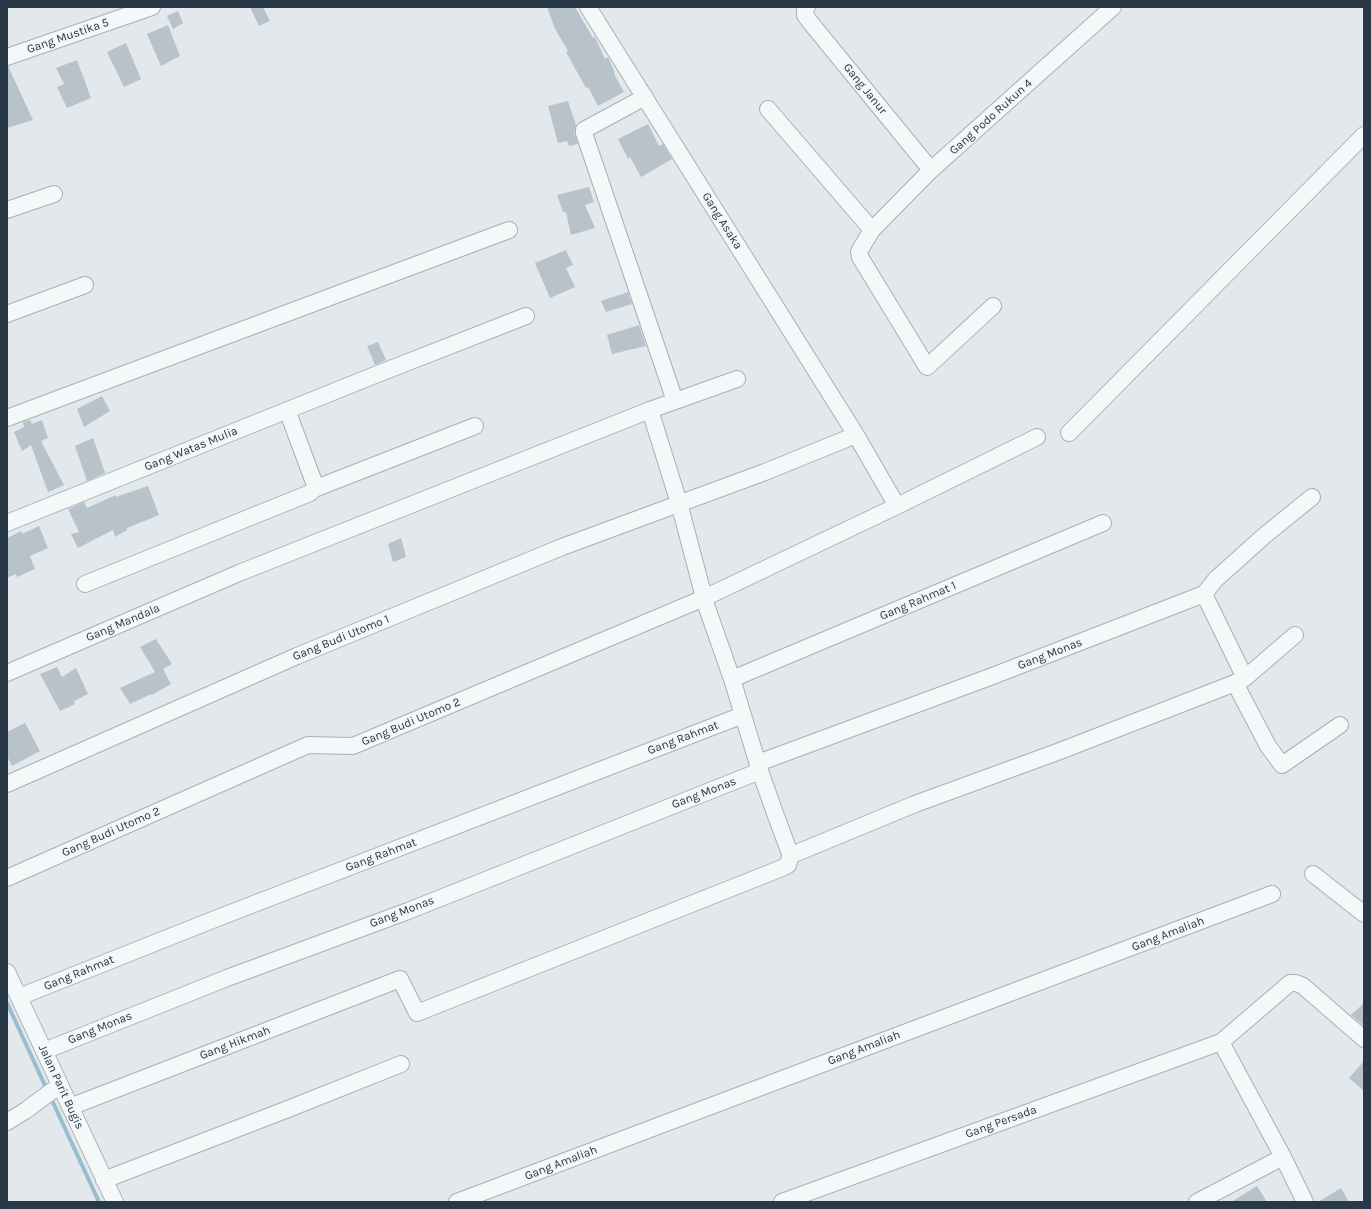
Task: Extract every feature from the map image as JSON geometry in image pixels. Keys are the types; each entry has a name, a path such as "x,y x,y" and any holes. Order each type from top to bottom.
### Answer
{"street":[{"name":"Gang Mustika 5","path":"7,57 152,7"},
{"name":"Gang Asaka","path":"588,7 856,435 897,506"},
{"name":"Gang Janur","path":"808,7 805,8 805,15 810,22 931,170"},
{"name":"Gang Podo Rukun 4","path":"993,306 927,367 860,257 859,252 872,230 931,170 1113,7"},
{"path":"645,97 584,130 584,133 676,401"},
{"path":"768,109 872,230"},
{"path":"1069,433 1364,135"},
{"path":"7,210 54,194"},
{"path":"7,418 509,230"},
{"path":"7,314 85,286"},
{"name":"Gang Watas Mulia","path":"7,523 287,410 526,316"},
{"name":"Gang Mandala","path":"7,673 240,573 650,410 737,379"},
{"path":"287,410 315,485 314,489"},
{"path":"650,410 679,503 704,598 732,679 759,767 791,853 794,854 800,852 915,804 1060,751 1240,681 1295,635"},
{"path":"85,584 310,493 314,489 475,426"},
{"name":"Gang Budi Utomo 1","path":"7,784 297,656 562,547 765,472 856,435"},
{"name":"Gang Budi Utomo 2","path":"7,878 308,745 353,746 704,598 1037,437"},
{"name":"Gang Monas","path":"44,1051 227,978 408,911 759,767 1204,594 1216,579 1264,536 1312,497"},
{"name":"Gang Rahmat 1","path":"732,679 1103,523"},
{"path":"1204,594 1268,746 1282,765 1340,725"},
{"name":"Gang Rahmat","path":"14,995 743,715"},
{"name":"Gang Hikmah","path":"70,1107 400,979 416,1014 782,868 788,865 791,853"},
{"path":"1313,874 1364,914"},
{"name":"Gang Amaliah","path":"457,1202 1272,894"},
{"name":"Jalan Parit Bugis","path":"7,972 14,995 44,1051 115,1202"},
{"path":"1305,1202 1283,1157 1221,1042 1290,983 1296,983 1302,986 1364,1039"},
{"name":"Gang Persada","path":"782,1202 1221,1042"},
{"path":"104,1180 401,1064"},
{"path":"7,1122 25,1112 59,1085"},
{"path":"1197,1202 1283,1157"}],"building":[{"path":"250,7 263,7 270,21 259,26"},
{"path":"547,7 575,7 593,38 595,37 605,59 608,57 615,73 614,74 624,92 598,106 566,52 568,51 555,29"},
{"path":"178,11 183,23 173,29 167,16"},
{"path":"168,25 180,56 161,66 147,34"},
{"path":"126,43 141,79 124,87 107,52"},
{"path":"77,60 91,98 67,108 57,87 64,84 56,68"},
{"path":"7,66 33,120 7,128"},
{"path":"568,101 576,125 574,133 578,144 569,146 567,141 558,143 548,106"},
{"path":"648,124 659,146 663,144 672,159 641,177 630,157 628,159 618,139"},
{"path":"589,187 594,202 585,205 595,228 571,235 566,212 563,212 557,195"},
{"path":"566,250 573,265 566,268 575,287 550,298 535,263"},
{"path":"628,292 632,304 606,312 601,301"},
{"path":"639,325 646,346 612,354 607,335"},
{"path":"378,342 386,360 375,365 367,346"},
{"path":"102,396 110,411 84,427 77,409"},
{"path":"30,420 32,424 42,420 48,438 41,441 64,485 48,492 31,445 22,451 14,432 24,427 23,422"},
{"path":"93,438 105,473 87,481 75,446"},
{"path":"148,486 159,515 127,528 127,530 115,537 113,530 78,548 71,534 79,532 68,509 84,502 87,508 116,495 116,497"},
{"path":"39,526 48,548 30,556 35,569 17,577 16,574 7,578 7,538 21,531 22,534"},
{"path":"401,538 406,557 393,562 388,544"},
{"path":"156,639 172,664 163,669 171,684 152,695 151,694 130,704 120,688 155,672 140,647"},
{"path":"57,667 62,677 76,668 88,694 74,701 75,704 60,711 40,674"},
{"path":"25,723 40,751 12,766 7,756 7,732"},
{"path":"1364,1003 1364,1026 1351,1015"},
{"path":"1364,1061 1364,1091 1349,1078"},
{"path":"1257,1186 1267,1202 1231,1202"},
{"path":"1341,1188 1349,1202 1318,1202"}],"waterway":[{"path":"7,1003 47,1090"},
{"path":"50,1096 99,1202"}]}
